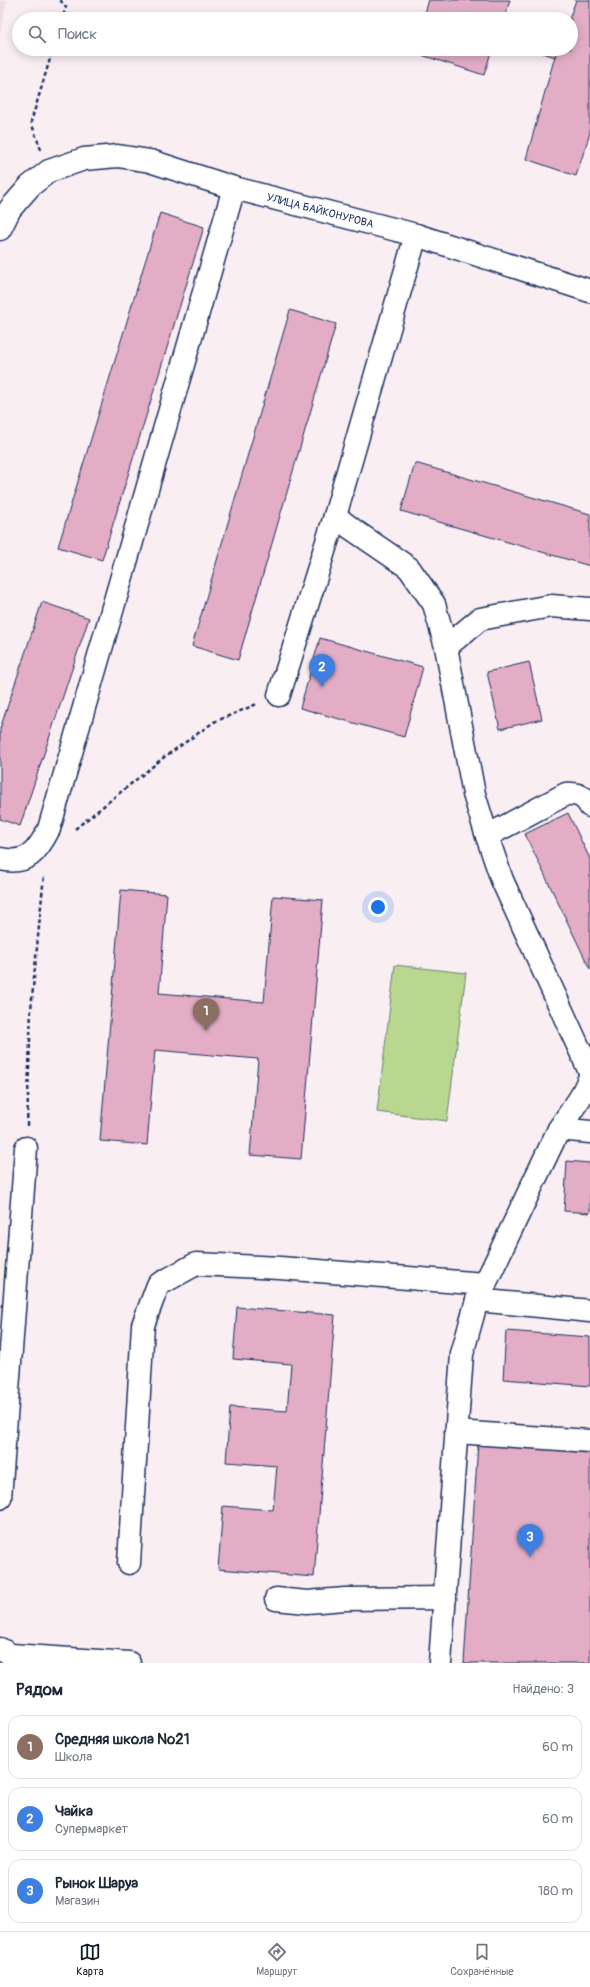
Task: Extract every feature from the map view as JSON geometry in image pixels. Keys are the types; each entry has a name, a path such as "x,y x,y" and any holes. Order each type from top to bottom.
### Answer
{"street":[{"name":"УЛИЦА БАЙКОНУРОВА","path":"49,171 84,160 118,156 150,161 234,188 416,235 590,291"},
{"path":"0,230 10,209 30,186 49,171"},
{"path":"0,859 12,861 25,859 35,852 48,829 234,188"},
{"path":"279,695 335,516 416,235"},
{"path":"335,516 357,534 409,568 434,604 446,647 474,794 487,836 502,880 590,1072"},
{"path":"446,647 480,619 551,606 590,609"},
{"path":"487,836 566,794 572,793 583,797 590,806"},
{"path":"440,1663 462,1354 481,1292 559,1129 580,1098 590,1077"},
{"path":"559,1129 590,1132"},
{"path":"0,1498 26,1148"},
{"path":"129,1563 142,1325 158,1285 196,1264 280,1268 481,1292 590,1311"},
{"path":"456,1432 590,1441"},
{"path":"276,1599 307,1602 445,1598"},
{"path":"0,1649 11,1654 129,1663"}],"path":[{"path":"60,0 66,7 64,12"},
{"path":"49,171 31,122 51,56"},
{"path":"26,1148 31,1009 44,872 40,845 67,836 114,796 214,722 279,695"}],"shaded area":[{"path":"0,0 7,1 0,35"}],"green space":[{"path":"395,965 466,973 447,1121 377,1112"}],"building":[{"path":"429,0 510,0 506,12 425,12"},
{"path":"576,0 590,0 590,133 576,176 526,159 555,56 578,56 578,12 572,12"},
{"path":"425,56 490,56 484,75"},
{"path":"160,213 204,227 102,560 58,547"},
{"path":"290,310 336,324 238,660 192,646"},
{"path":"415,463 590,514 590,566 401,511"},
{"path":"42,602 89,618 20,826 0,819 0,729"},
{"path":"320,638 423,667 404,737 300,708"},
{"path":"529,662 542,719 500,729 487,672"},
{"path":"568,813 590,859 590,969 525,834"},
{"path":"121,890 167,894 159,993 264,1002 273,896 323,900 301,1159 250,1155 258,1059 155,1050 147,1145 100,1141"},
{"path":"567,1161 590,1163 590,1213 564,1211"},
{"path":"237,1307 335,1315 314,1577 218,1569 223,1506 273,1510 277,1466 226,1462 230,1407 287,1411 291,1364 233,1359"},
{"path":"506,1331 590,1337 590,1386 503,1379"},
{"path":"478,1443 590,1450 590,1663 464,1663"}],"place":[{"name":"Чайка","path":"322,687"},
{"name":"Средняя школа №21","path":"206,1031"},
{"name":"Рынок Шаруа","path":"530,1557"}]}
